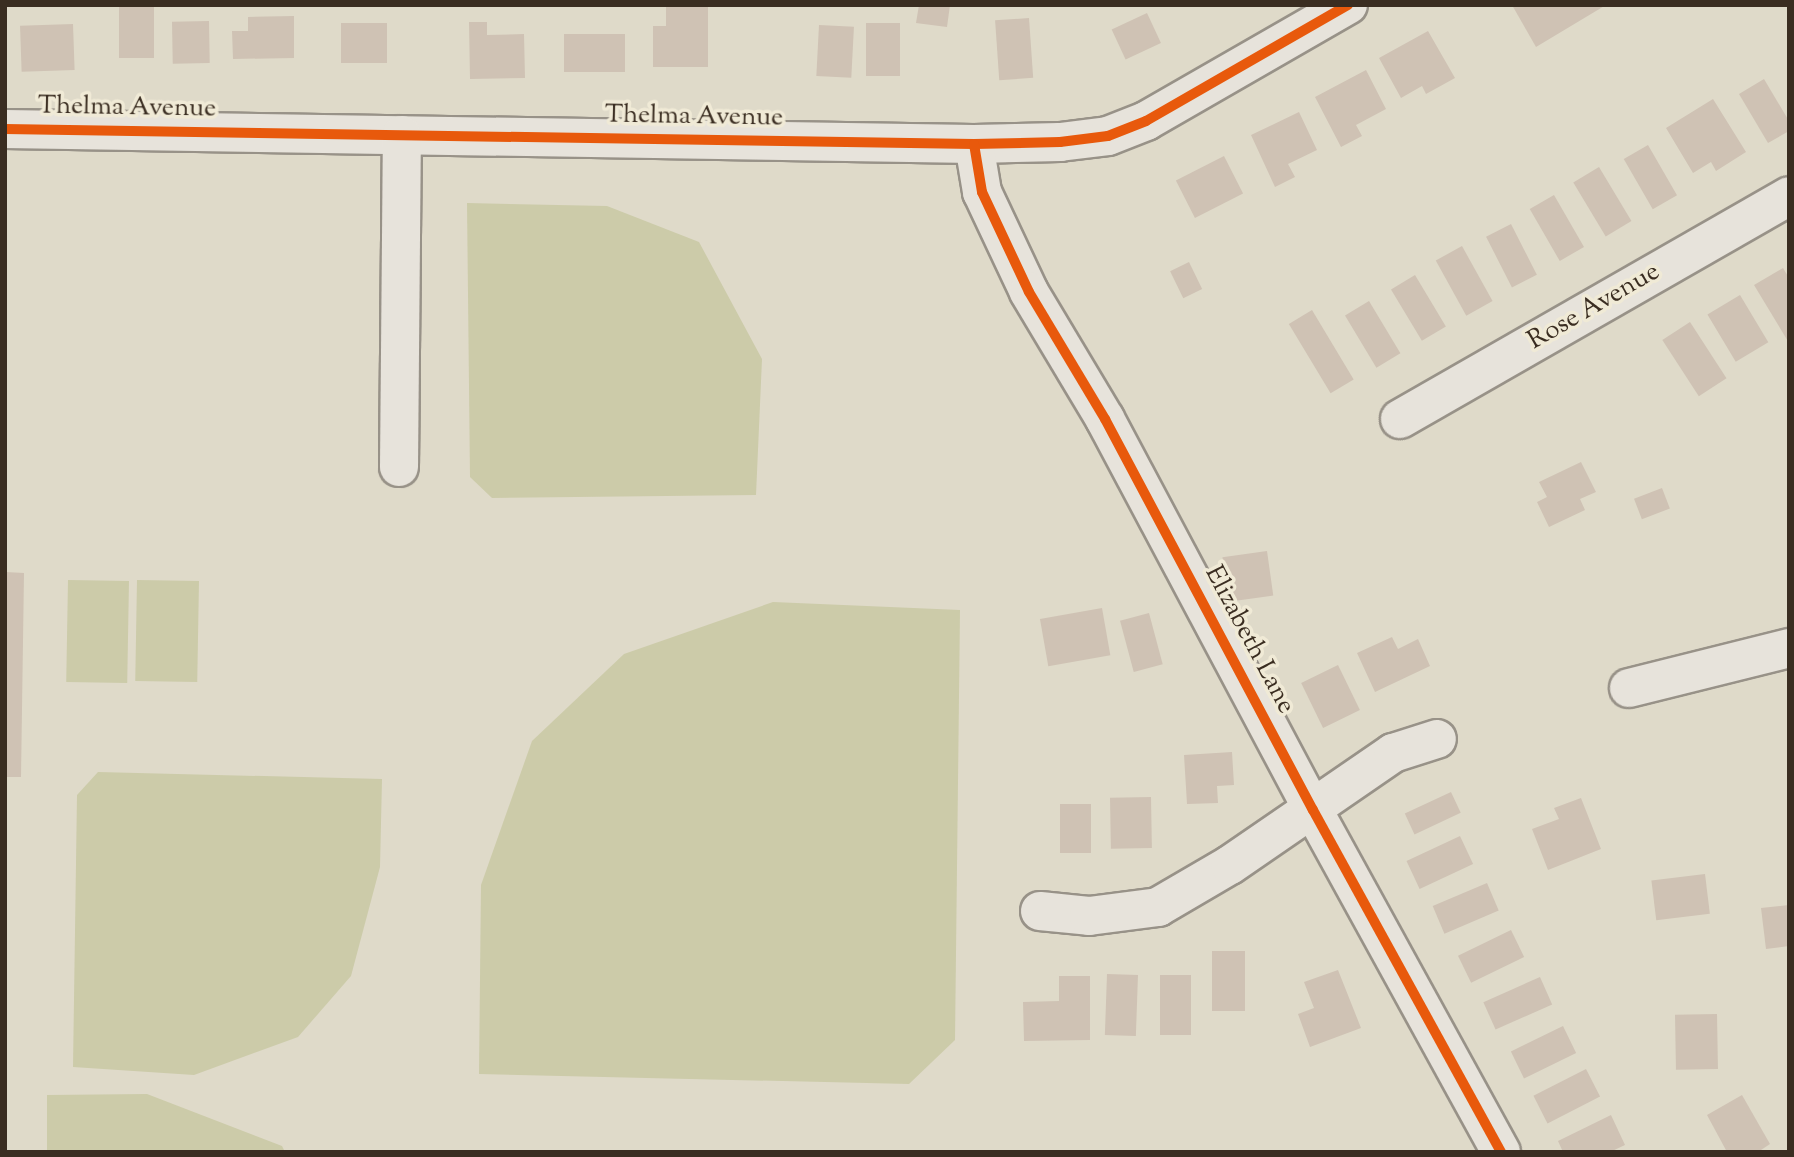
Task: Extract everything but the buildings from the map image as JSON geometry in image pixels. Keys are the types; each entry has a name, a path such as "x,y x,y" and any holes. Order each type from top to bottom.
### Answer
{"street":[{"name":"Thelma Avenue","path":"5,129 974,144 1060,142 1126,130 1173,108 1348,5"},
{"path":"399,467 402,135"},
{"name":"Elizabeth Lane","path":"974,144 982,192 1024,282 1105,419 1313,810 1501,1152"},
{"name":"Rose Avenue","path":"1400,419 1789,196"},
{"path":"1629,688 1789,648"},
{"path":"1040,911 1089,916 1158,907 1230,865 1394,753 1437,739"}],"green space":[{"path":"467,203 607,206 699,242 762,359 756,495 492,498 470,477"},
{"path":"68,580 129,581 127,683 66,682"},
{"path":"137,580 199,581 197,682 135,681"},
{"path":"773,602 960,610 955,1040 909,1084 479,1074 481,885 532,741 624,654"},
{"path":"98,772 382,779 380,867 351,976 298,1037 194,1075 73,1067 77,795"},
{"path":"147,1094 282,1146 285,1152 47,1152 47,1095"}],"cycle path":[{"path":"5,129 974,144 1060,142 1108,136 1146,121 1348,5"},
{"path":"974,144 982,192 1029,292 1105,419 1313,810 1501,1152"}]}
